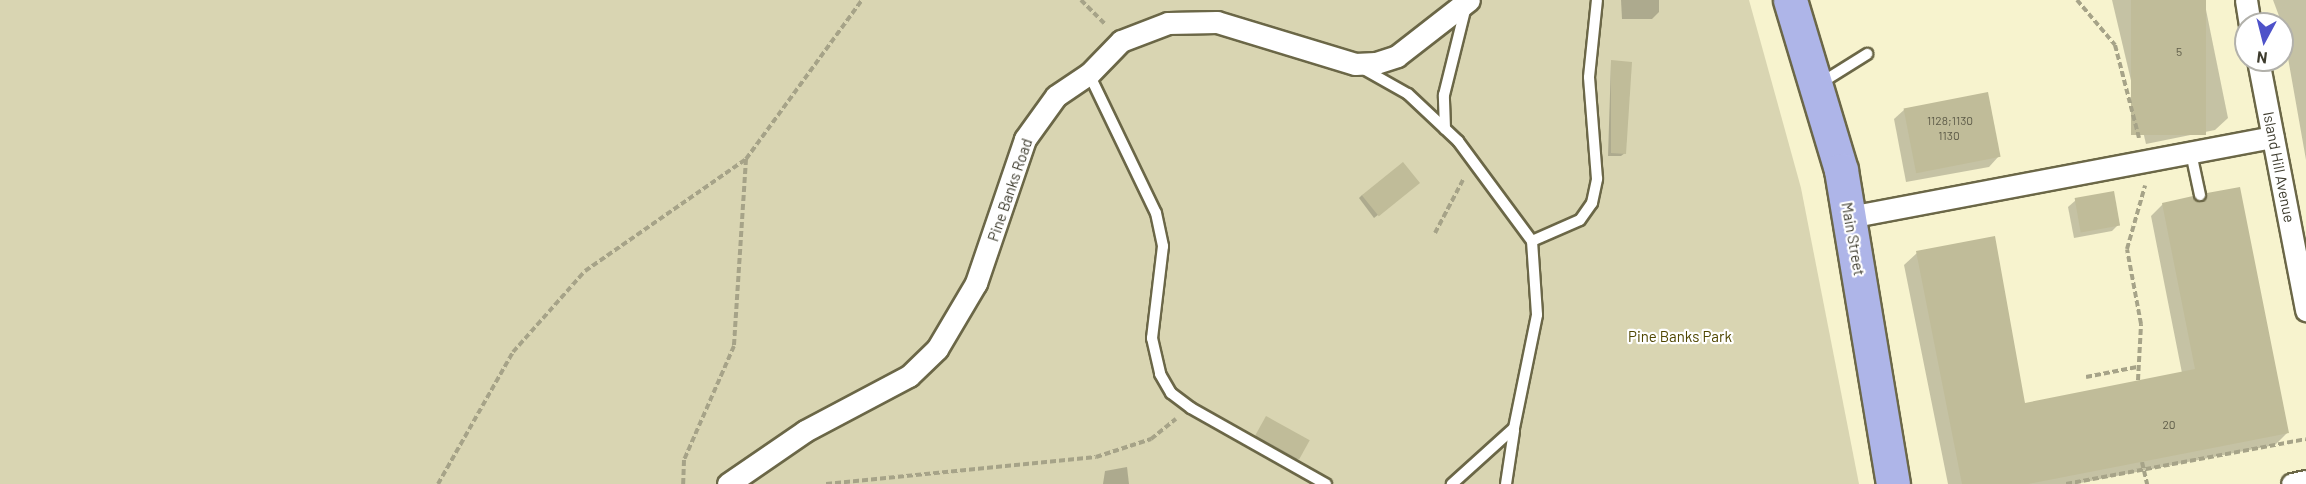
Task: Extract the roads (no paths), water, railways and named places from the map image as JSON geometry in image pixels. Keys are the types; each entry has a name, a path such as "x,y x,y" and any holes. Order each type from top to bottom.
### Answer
{"main road":[{"name":"Main Street","path":"1790,0 1819,84 1849,217 1893,484"}],"street":[{"name":"Pine Banks Road","path":"728,484 805,431 899,382 937,349 976,283 1025,139 1056,96 1089,74 1121,41 1156,25 1217,22 1355,64 1397,56 1469,0"},
{"name":"Island Hill Avenue","path":"2260,72 2306,310"},
{"path":"1849,217 2273,137"},
{"path":"2292,484 2306,481"}],"lane":[{"path":"1445,129 1443,95 1469,0"},
{"path":"1532,241 1580,220 1592,203 1597,178 1589,77 1597,0"},
{"path":"1819,84 1867,54"},
{"path":"1355,64 1408,94 1445,129 1474,158 1532,241 1537,315 1514,428 1506,484"},
{"path":"1089,74 1156,213 1163,246 1153,356 1171,393 1191,408 1326,484"},
{"path":"2191,153 2199,195"},
{"path":"1452,484 1514,428"}],"park label":[{"name":"Pine Banks Park","path":"1680,337"}]}
